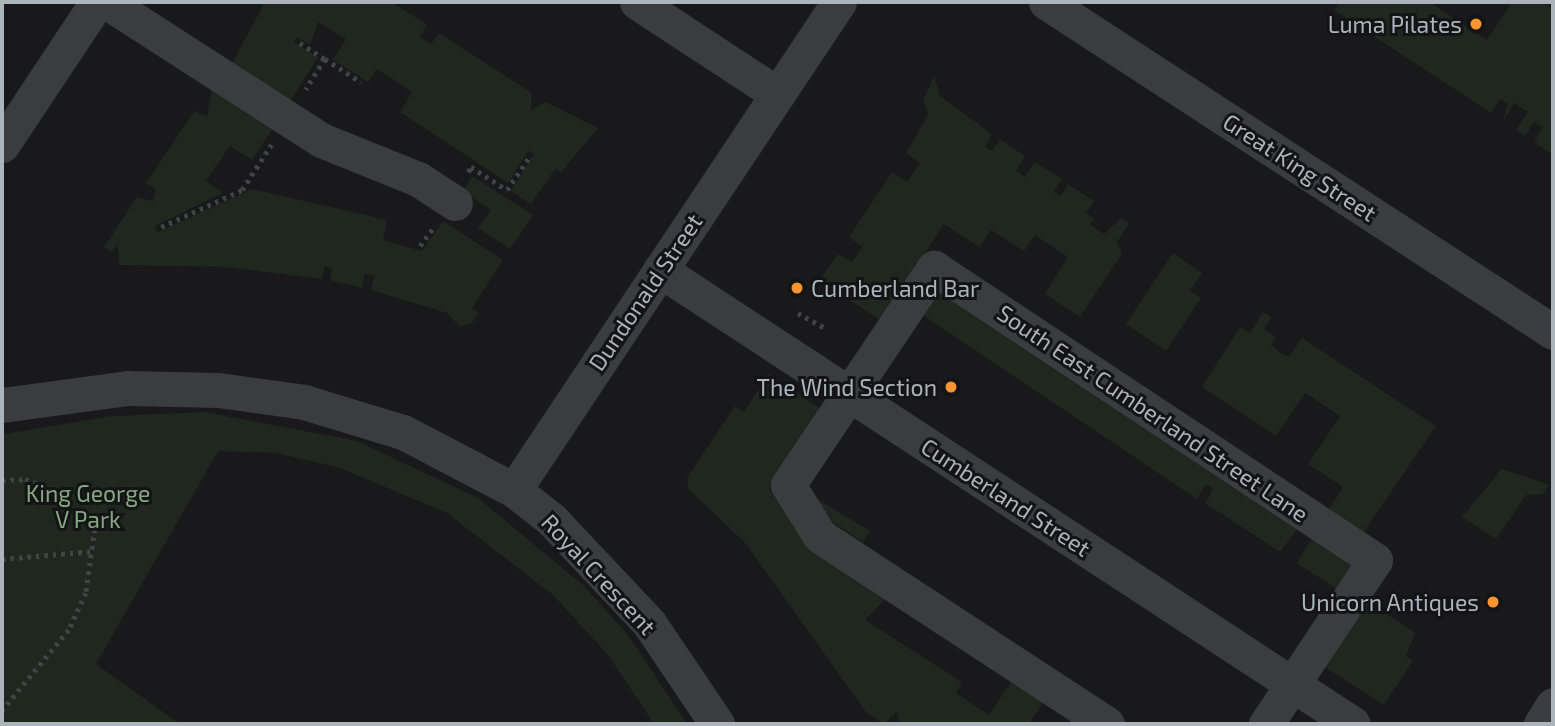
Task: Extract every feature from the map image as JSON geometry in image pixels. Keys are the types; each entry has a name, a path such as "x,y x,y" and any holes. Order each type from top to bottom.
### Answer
{"street":[{"path":"2,145 97,2"},
{"path":"107,2 321,139 418,179 455,203"},
{"path":"637,2 777,94"},
{"name":"Dundonald Street","path":"514,489 839,2"},
{"name":"Great King Street","path":"1046,2 1553,332"},
{"name":"South East Cumberland Street Lane","path":"849,394 934,268 1375,560 1292,685"},
{"name":"Cumberland Street","path":"660,270 1353,724"},
{"name":"Royal Crescent","path":"2,405 128,388 258,394 374,421 514,489 617,586 675,658 717,724"},
{"path":"849,394 788,485 820,536 1107,724"},
{"path":"1266,724 1292,685"},
{"path":"1541,724 1553,705"}],"path":[{"path":"326,59 361,82"},
{"path":"798,313 825,328"},
{"path":"2,480 25,479 80,508 95,529 95,551 69,630 2,711"},
{"path":"2,559 95,551"}],"green space":[{"path":"265,2 392,2 427,25 420,37 431,44 439,33 532,93 531,110 546,102 598,128 561,172 555,169 531,204 511,191 534,154 528,151 508,183 400,112 412,92 377,69 368,82 333,60 346,39 318,22 310,45 297,37 294,42 318,57 289,103 231,65"},
{"path":"1340,2 1430,2 1487,40 1512,2 1543,2 1553,9 1553,155 1534,142 1543,127 1534,122 1525,136 1516,130 1528,112 1514,103 1503,121 1508,104 1500,99 1491,113 1334,10"},
{"path":"934,76 940,96 992,134 985,147 992,151 1000,139 1025,156 1016,171 1025,177 1035,162 1062,179 1054,192 1061,196 1068,184 1094,201 1086,213 1094,218 1090,225 1104,234 1121,218 1129,224 1117,242 1122,254 1080,317 1045,294 1068,257 1035,235 1024,251 991,230 979,247 944,224 880,320 820,280 838,254 852,262 862,247 849,237 892,172 907,182 920,163 906,153 928,115 923,100"},
{"path":"212,89 273,128 252,160 230,146 206,181 223,193 155,226 158,232 252,189 387,220 383,240 422,251 443,221 503,260 472,308 479,312 472,323 460,327 447,313 371,290 374,276 365,274 362,288 330,280 332,268 325,266 322,279 226,267 119,265 118,245 112,252 104,247 137,197 153,201 156,189 146,183 194,111 207,116"},
{"path":"472,176 533,215 510,249 478,228 491,210 463,191"},
{"path":"1173,253 1202,273 1190,291 1201,298 1166,351 1126,324"},
{"path":"937,290 1298,527 1292,536 1280,552 1205,503 1213,489 1206,484 1197,499 921,314"},
{"path":"1263,312 1271,317 1264,329 1276,337 1271,345 1281,353 1289,357 1302,338 1436,426 1363,533 1328,510 1343,487 1308,464 1340,416 1305,393 1276,436 1202,387 1240,327 1250,333"},
{"path":"769,374 821,409 769,489 811,549 886,598 865,620 962,682 956,693 989,715 1012,680 1044,701 1029,724 900,724 897,711 884,724 866,712 746,544 688,488 687,478 735,406 744,412"},
{"name":"King George V Park","path":"205,412 357,441 478,498 585,587 629,636 687,724 654,724 609,656 553,595 447,513 340,468 276,453 218,451 96,664 180,724 2,724 2,434 113,416"},
{"path":"1502,469 1550,485 1543,494 1526,495 1496,539 1462,517"},
{"path":"816,498 870,531 863,542 834,523"},
{"path":"1313,537 1355,564 1338,590 1297,563"},
{"path":"1366,600 1415,633 1406,656 1413,661 1384,705 1323,666"}],"place":[{"name":"Luma Pilates","path":"1476,24"},
{"name":"Cumberland Bar","path":"797,288"},
{"name":"The Wind Section","path":"951,387"},
{"name":"Unicorn Antiques","path":"1493,602"}]}
